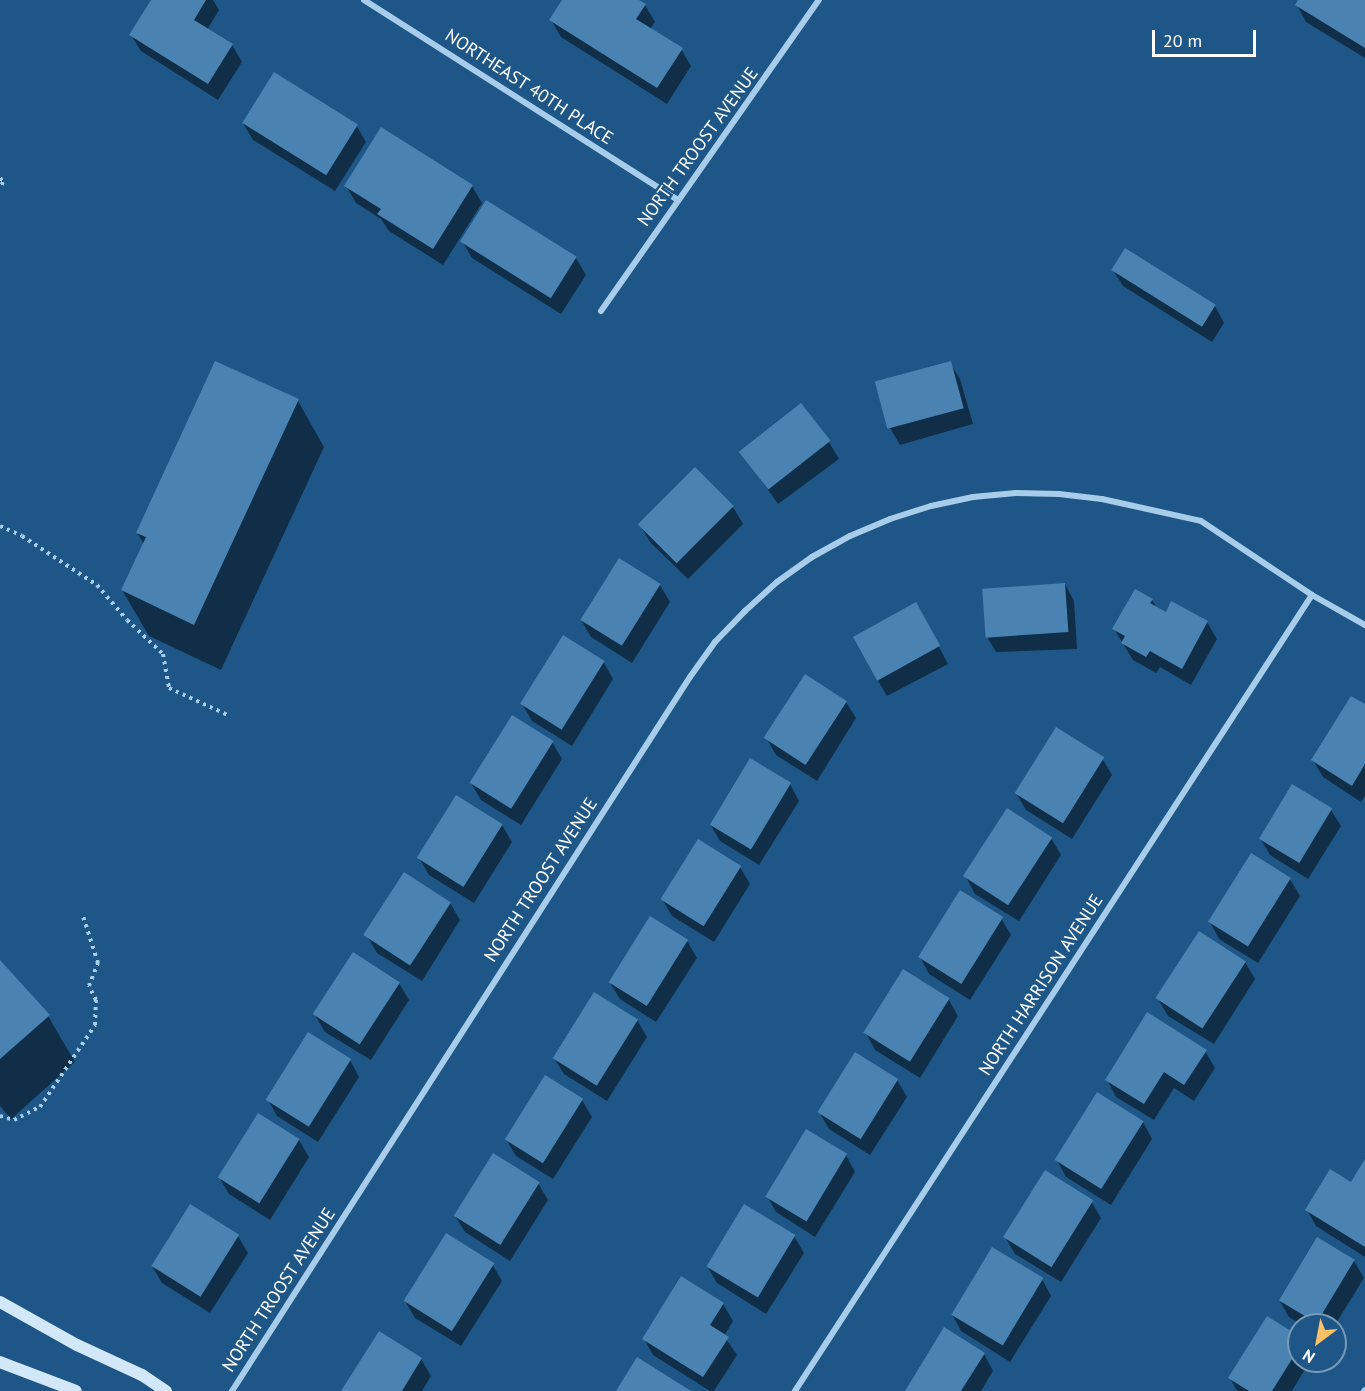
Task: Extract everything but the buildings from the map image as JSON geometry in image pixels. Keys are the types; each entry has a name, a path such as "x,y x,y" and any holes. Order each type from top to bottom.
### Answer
{"main road":[{"path":"0,1302 77,1345 142,1375 166,1391"},
{"path":"0,1362 76,1391"}],"street":[{"name":"NORTHEAST 40TH PLACE","path":"364,0 678,200"},
{"name":"NORTH TROOST AVENUE","path":"601,311 819,0"},
{"name":"NORTH TROOST AVENUE","path":"232,1391 683,687 715,642 745,611 777,582 812,557 850,536 890,519 931,506 973,497 1016,493 1059,494 1102,499 1201,521 1312,595 1365,626"},
{"name":"NORTH HARRISON AVENUE","path":"795,1391 1312,595"}],"path":[{"path":"0,178 3,182 0,188"},
{"path":"0,526 22,536 97,585 127,620 163,654 169,688 230,716"},
{"path":"0,1116 14,1120 40,1107 95,1025 96,1000 89,986 98,963 83,916"}]}
